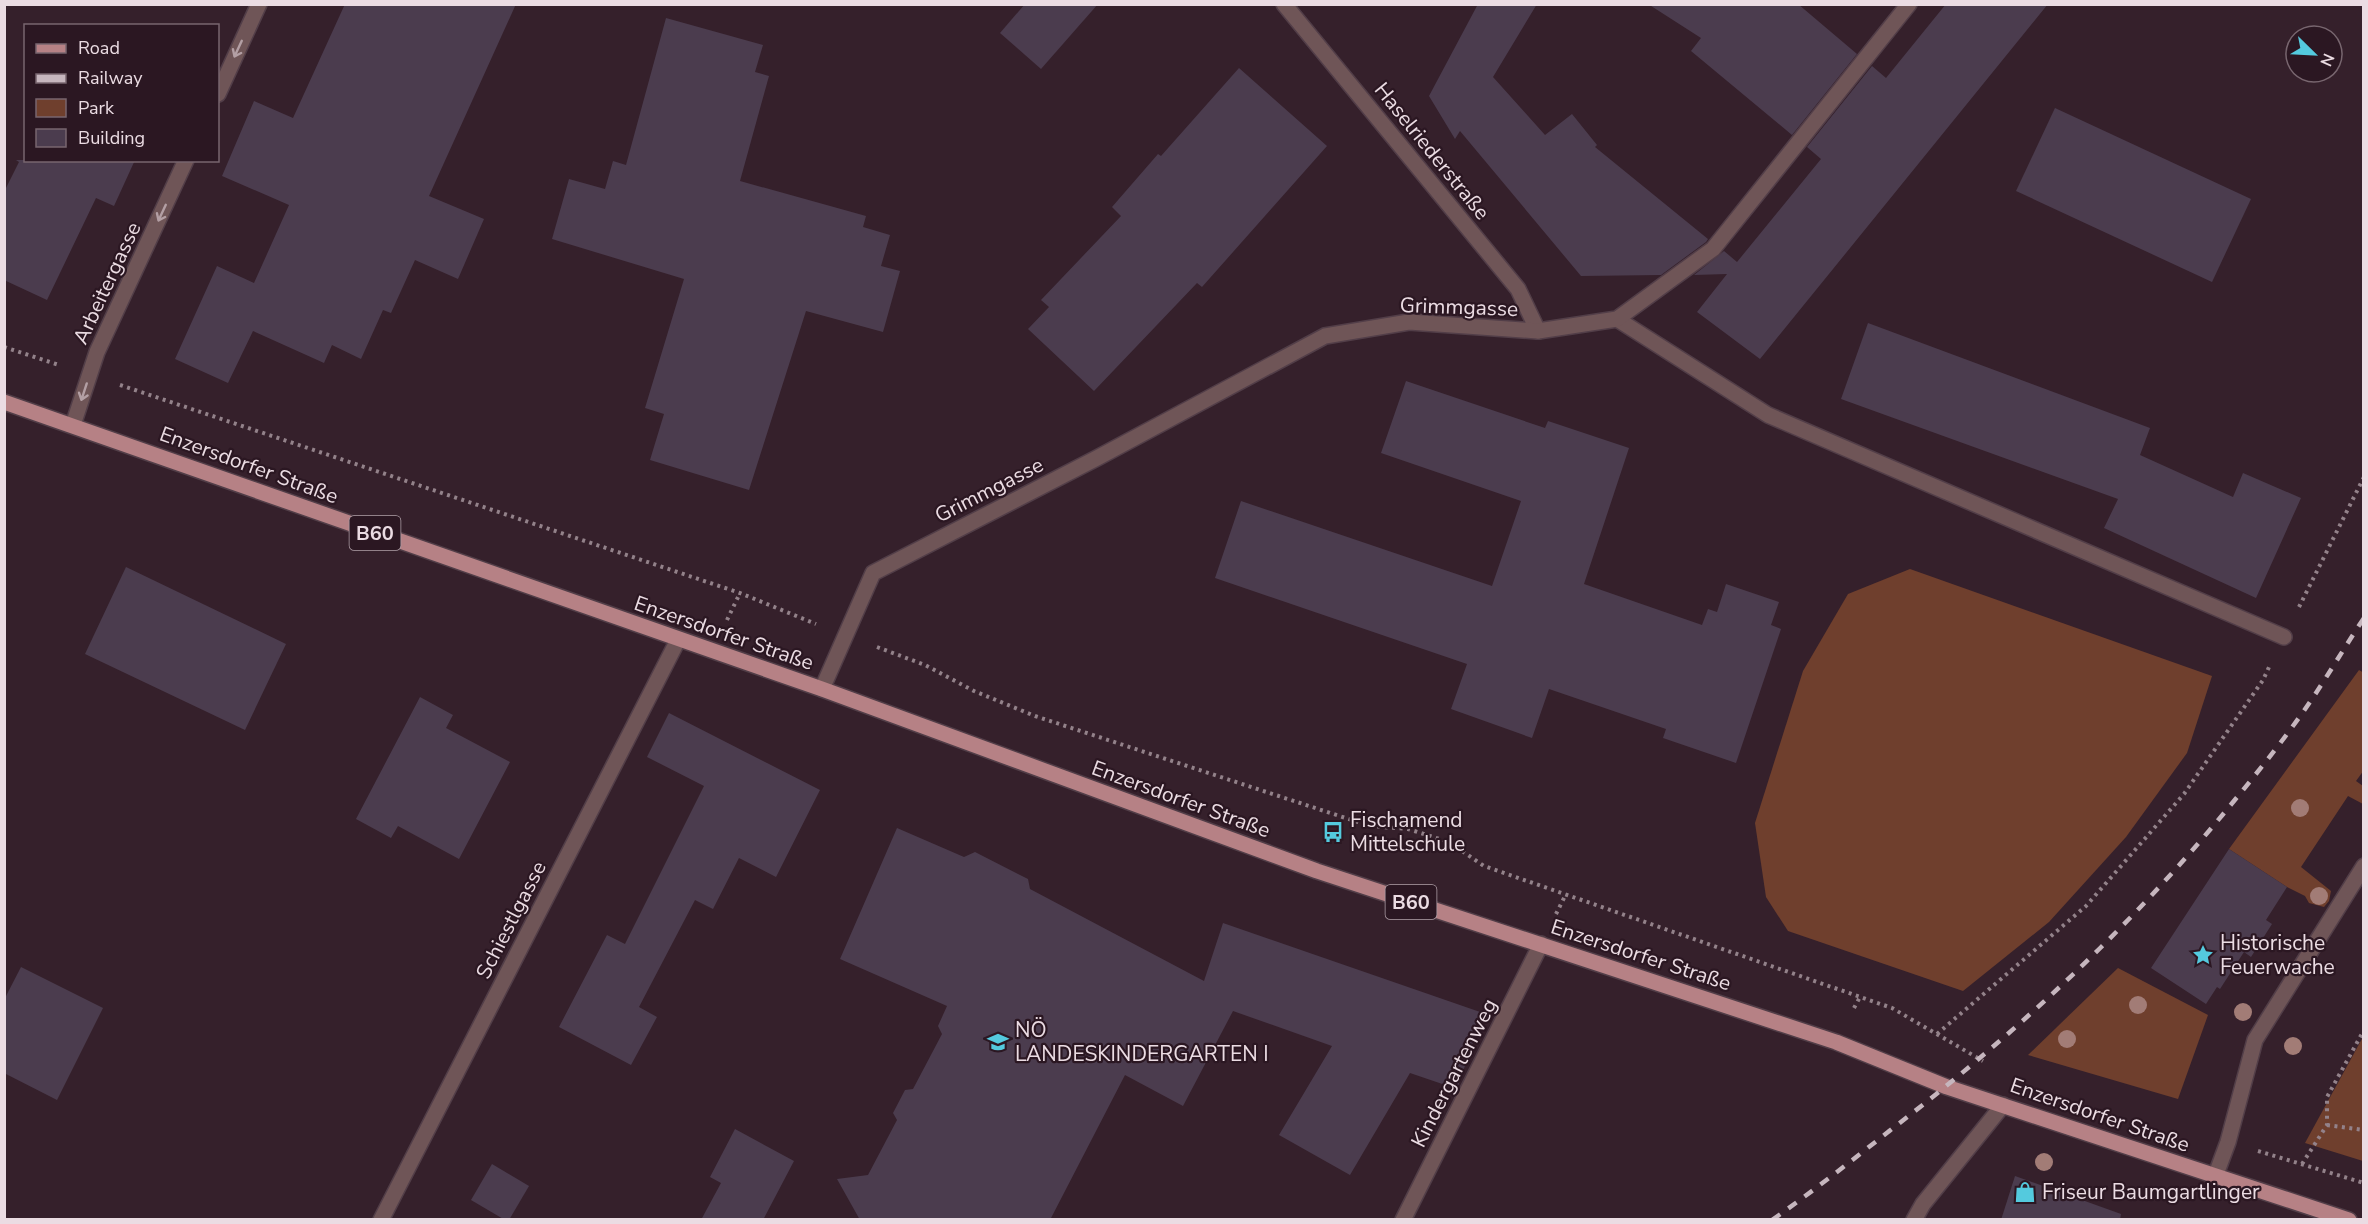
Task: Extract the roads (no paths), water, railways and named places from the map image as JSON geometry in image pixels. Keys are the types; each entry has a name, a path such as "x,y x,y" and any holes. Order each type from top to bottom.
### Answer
{"main road":[{"name":"Enzersdorfer Straße","path":"4,402 822,689 1317,871 1836,1042 1947,1087 2349,1220"}],"street":[{"path":"219,92 259,4"},
{"name":"Haselriederstraße","path":"1284,4 1518,289 1538,332"},
{"name":"Grimmgasse","path":"822,689 873,573 1097,458 1325,336 1409,322 1538,332 1617,319 1713,249 1909,4"},
{"name":"Arbeitergasse","path":"73,425 97,352 185,162"},
{"path":"1617,319 1768,415 2284,637"},
{"name":"Schiestlgasse","path":"381,1220 678,640"},
{"path":"2215,1177 2228,1142 2255,1040 2364,866"},
{"name":"Kindergartenweg","path":"1403,1220 1541,945"},
{"path":"1914,1220 1923,1204 2003,1105"}],"railway":[{"path":"1772,1220 1845,1166 1980,1058 2110,938 2191,852 2293,727 2364,618"}],"place":[{"name":"Fischamend Mittelschule","path":"1333,832"},
{"name":"Historische Feuerwache","path":"2203,955"},
{"name":"NÖ LANDESKINDERGARTEN I","path":"998,1042"},
{"name":"Friseur Baumgartlinger","path":"2025,1192"}]}
